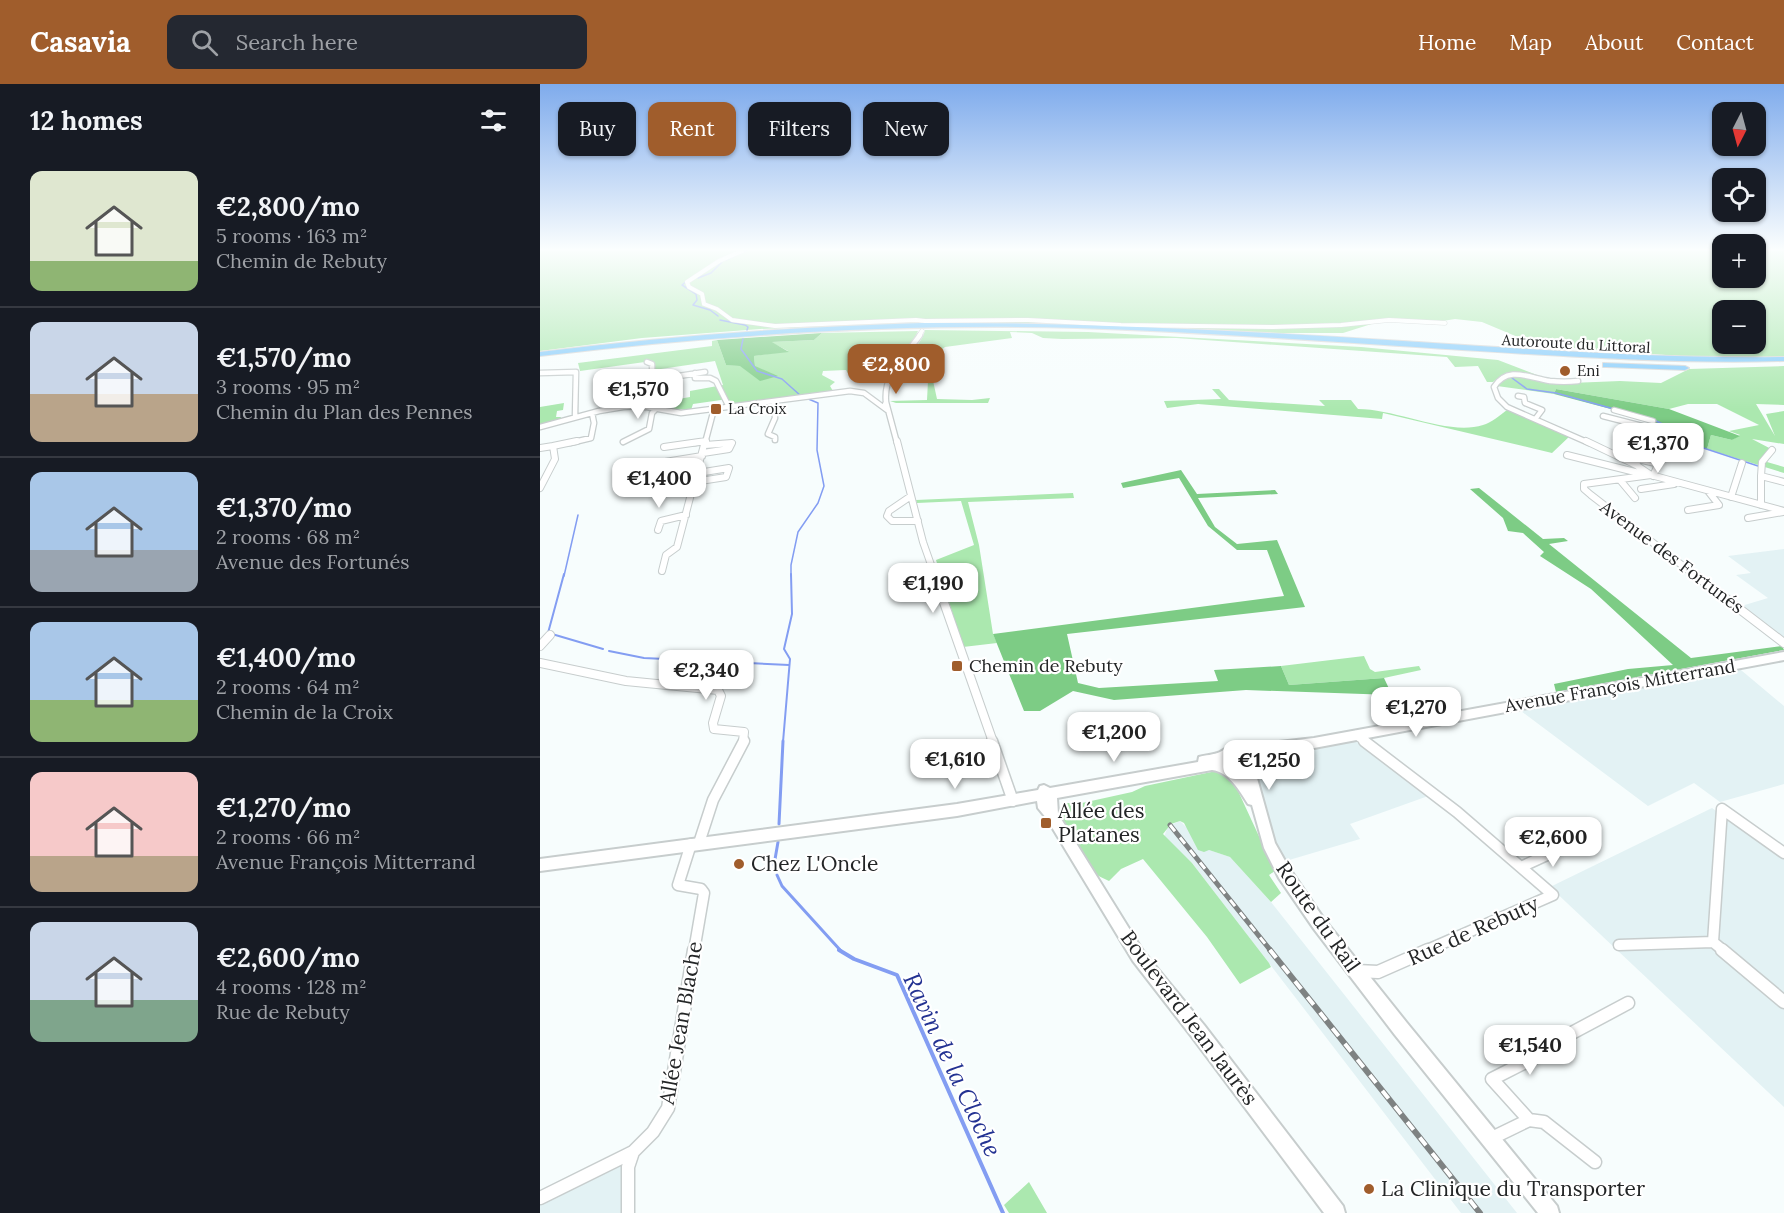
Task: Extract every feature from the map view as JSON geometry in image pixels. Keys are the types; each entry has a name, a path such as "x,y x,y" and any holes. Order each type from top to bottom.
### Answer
{"highway":[{"path":"540,355 694,336 847,327 992,325 1340,334 1737,360 1784,359"},
{"path":"540,355 714,339 879,330 1056,330 1266,339 1509,359 1650,367 1784,365"}],"main road":[{"name":"Avenue François Mitterrand","path":"1249,762 1314,742 1784,656"},
{"path":"540,865 904,816 1212,765 1226,765 1241,775 1249,762 1230,750 1226,765"},
{"name":"Route du Rail","path":"1249,762 1259,813 1269,844 1284,873 1319,924 1550,1213"},
{"name":"Route du Rail","path":"1226,765 1240,780 1259,813"},
{"name":"Boulevard Jean Jaurès","path":"1045,793 1043,804 1052,815 1138,956 1198,1031 1335,1213"}],"street":[{"path":"704,304 720,310 728,319 782,326 916,320 926,322 1028,320 1122,325 1262,327 1341,326 1389,320 1445,323"},
{"path":"886,406 885,395 892,371 922,331"},
{"path":"645,406 653,400 654,387 650,372 652,364 647,362"},
{"path":"623,394 654,387 672,377 703,371"},
{"path":"540,373 576,372 575,417"},
{"path":"695,373 695,378 711,378 720,382 729,407"},
{"path":"1578,381 1550,381 1519,374 1508,374 1499,378 1494,387 1498,398 1507,407 1637,462 1652,476"},
{"path":"540,427 619,407 645,406 677,413 854,391 864,393 886,406 891,413 923,542 1012,798"},
{"path":"1518,396 1524,397 1525,403 1542,410 1536,418"},
{"path":"774,400 774,420 768,434 775,437 775,440"},
{"path":"623,442 649,429 652,412 656,409"},
{"path":"662,571 668,553 677,545 714,409"},
{"path":"1614,410 1653,421 1637,462"},
{"path":"540,448 591,437 594,423 592,413"},
{"path":"1603,416 1650,430 1660,449"},
{"path":"664,447 732,443 730,448 665,462"},
{"path":"1644,445 1660,449"},
{"path":"540,488 555,459 553,446"},
{"path":"1637,462 1660,449"},
{"path":"1761,505 1762,462 1772,450"},
{"path":"1652,476 1663,453 1679,457"},
{"path":"1567,455 1652,476"},
{"path":"1731,497 1742,463"},
{"path":"694,482 726,477 729,468 698,473"},
{"name":"Avenue des Fortunés","path":"1784,512 1652,476 1584,484 1584,489 1784,643"},
{"path":"1761,476 1784,482"},
{"path":"1620,480 1635,498"},
{"path":"1641,489 1678,483"},
{"path":"1688,510 1719,505 1708,491"},
{"path":"911,496 903,499 898,508 889,510 887,516 891,521 918,521"},
{"path":"1748,518 1784,512"},
{"path":"658,530 661,521 686,515"},
{"path":"540,646 550,635"},
{"path":"540,663 569,666 627,681 718,690 722,696 712,723 714,729 744,732 745,738 713,800 695,843"},
{"name":"Rue de Rebuty","path":"1356,735 1457,812 1553,895 1378,972 1356,971"},
{"path":"1713,942 1722,809 1784,853"},
{"name":"Allée Jean Blache","path":"633,1152 653,1132 668,1108 704,893 700,889 678,885 695,843"},
{"path":"1521,867 1572,843"},
{"path":"1619,945 1713,942 1784,1002"},
{"path":"1529,1120 1492,1078 1549,1050 1555,1042 1628,1003"},
{"path":"1491,1139 1529,1120 1544,1122 1595,1162"},
{"path":"540,1198 633,1152"},
{"path":"628,1213 628,1167 633,1152"}],"shaded area":[{"path":"1784,549 1784,643 1738,607 1768,598 1736,575 1751,573 1728,556"},
{"path":"1735,665 1784,706 1784,784 1720,802 1694,783 1648,806 1513,705"},
{"path":"1354,735 1431,795 1350,824 1360,839 1279,863 1252,768 1253,762 1275,753"},
{"path":"1712,808 1784,858 1784,1107 1550,887"},
{"path":"1180,821 1209,850 1230,857 1271,902 1517,1213 1461,1213 1192,863 1164,837 1168,826"},
{"path":"622,1163 623,1213 540,1213 540,1204"}],"green space":[{"path":"540,304 1712,304 1712,354 1766,354 1766,304 1784,304 1784,357 1692,357 1548,346 1532,343 1482,322 1455,319 1430,323 1381,321 1343,333 1276,333 1044,323 908,323 760,329 642,338 540,351"},
{"path":"925,330 1088,332 1361,347 1498,360 1550,380 1513,374 1487,382 1478,366 1455,367 1447,357 1176,338 1043,338 1032,333 1010,332 1012,338 945,347 935,355 937,375 932,376 937,399 990,398 988,403 896,403 890,401 927,400 928,381 925,368 898,370 920,341"},
{"path":"918,331 888,375 876,370 851,378 846,370 823,371 822,375 835,382 830,386 833,391 730,405 728,399 693,404 691,410 661,408 655,403 690,397 690,391 723,385 715,361 654,370 652,361 580,371 578,363 712,346 712,341 717,340 726,365 755,366 754,356 788,351 771,342 814,340 822,333"},
{"path":"822,333 814,340 772,342 789,352 754,356 755,366 778,376 760,381 740,366 726,365 717,340"},
{"path":"1784,366 1784,405 1756,404 1775,436 1766,414 1784,411 1784,444 1752,439 1775,451 1767,462 1784,467 1784,473 1707,449 1711,435 1732,440 1740,435 1729,431 1759,425 1717,404 1688,404 1669,409 1556,389 1554,394 1497,386 1500,380 1512,374 1571,383 1620,381 1661,383 1689,369"},
{"path":"1212,389 1219,389 1229,400 1325,406 1319,400 1351,400 1358,409 1389,413 1454,427 1483,425 1507,410 1571,435 1552,453 1383,413 1382,419 1198,404 1167,408 1164,401 1221,399"},
{"path":"1556,389 1669,409 1740,436 1732,440 1711,435 1707,449 1666,436 1670,430 1655,426 1656,421 1554,394"},
{"path":"564,403 563,410 557,411 556,417 561,417 560,420 540,426 540,407"},
{"path":"1181,470 1197,494 1275,490 1278,494 1198,498 1215,527 1237,544 1277,540 1305,607 1067,634 1078,683 1099,688 1218,681 1214,670 1281,666 1289,685 1384,678 1392,695 1246,690 1114,700 1073,691 1040,711 1024,711 993,634 1284,596 1267,550 1237,550 1208,526 1179,478 1123,488 1121,483"},
{"path":"1479,488 1543,539 1564,538 1568,541 1549,544 1691,658 1782,646 1784,650 1556,692 1554,684 1628,669 1673,665 1591,589 1540,556 1544,552 1523,533 1508,531 1503,518 1470,489"},
{"path":"1073,493 1074,498 968,502 979,545 993,634 997,643 963,647 936,560 974,545 961,501 917,503 916,500"},
{"path":"1364,656 1370,669 1375,672 1419,666 1421,670 1384,678 1289,685 1281,666"},
{"path":"1216,771 1233,780 1275,871 1269,875 1281,893 1271,902 1230,857 1209,850 1204,852 1198,850 1184,823 1180,821 1171,824 1163,834 1192,863 1269,963 1271,967 1240,984 1207,937 1143,859 1121,869 1109,881 1097,875 1074,843 1064,824 1060,808 1066,803 1082,803 1132,792 1145,786"},
{"path":"1029,1182 1047,1213 1009,1213 1004,1205"}],"waterway":[{"name":"Ravin de la Cloche","path":"694,304 718,316"},
{"name":"Ravin de la Cloche","path":"720,320 745,325 748,327 747,330"},
{"name":"Ravin de la Cloche","path":"743,339 741,349 757,371 782,379 801,396"},
{"path":"1512,378 1527,389 1556,393 1614,409"},
{"name":"Ravin de la Cloche","path":"791,574 798,532 818,503 824,486 817,450 818,403 806,398"},
{"path":"1654,420 1671,428 1670,437 1758,466"},
{"path":"564,576 578,515"},
{"path":"548,633 564,574"},
{"name":"Ravin de la Cloche","path":"783,742 790,659 784,649 792,614 791,574"},
{"path":"552,634 603,649"},
{"path":"609,651 644,658 789,665"},
{"name":"Ravin de la Cloche","path":"779,824 783,741"},
{"name":"Ravin de la Cloche","path":"774,865 778,842"},
{"name":"Ravin de la Cloche","path":"777,875 782,886 841,951"},
{"name":"Ravin de la Cloche","path":"839,950 854,959 897,975 1003,1213"}],"railway":[{"path":"1170,825 1271,951"},
{"path":"1270,950 1480,1213"}],"place":[{"name":"Eni","path":"1565,371"},
{"name":"La Croix","path":"716,409"},
{"name":"Chemin de Rebuty","path":"957,666"},
{"name":"Allée des Platanes","path":"1046,823"},
{"name":"Chez L'Oncle","path":"739,864"},
{"name":"La Clinique du Transporter","path":"1369,1189"}]}
